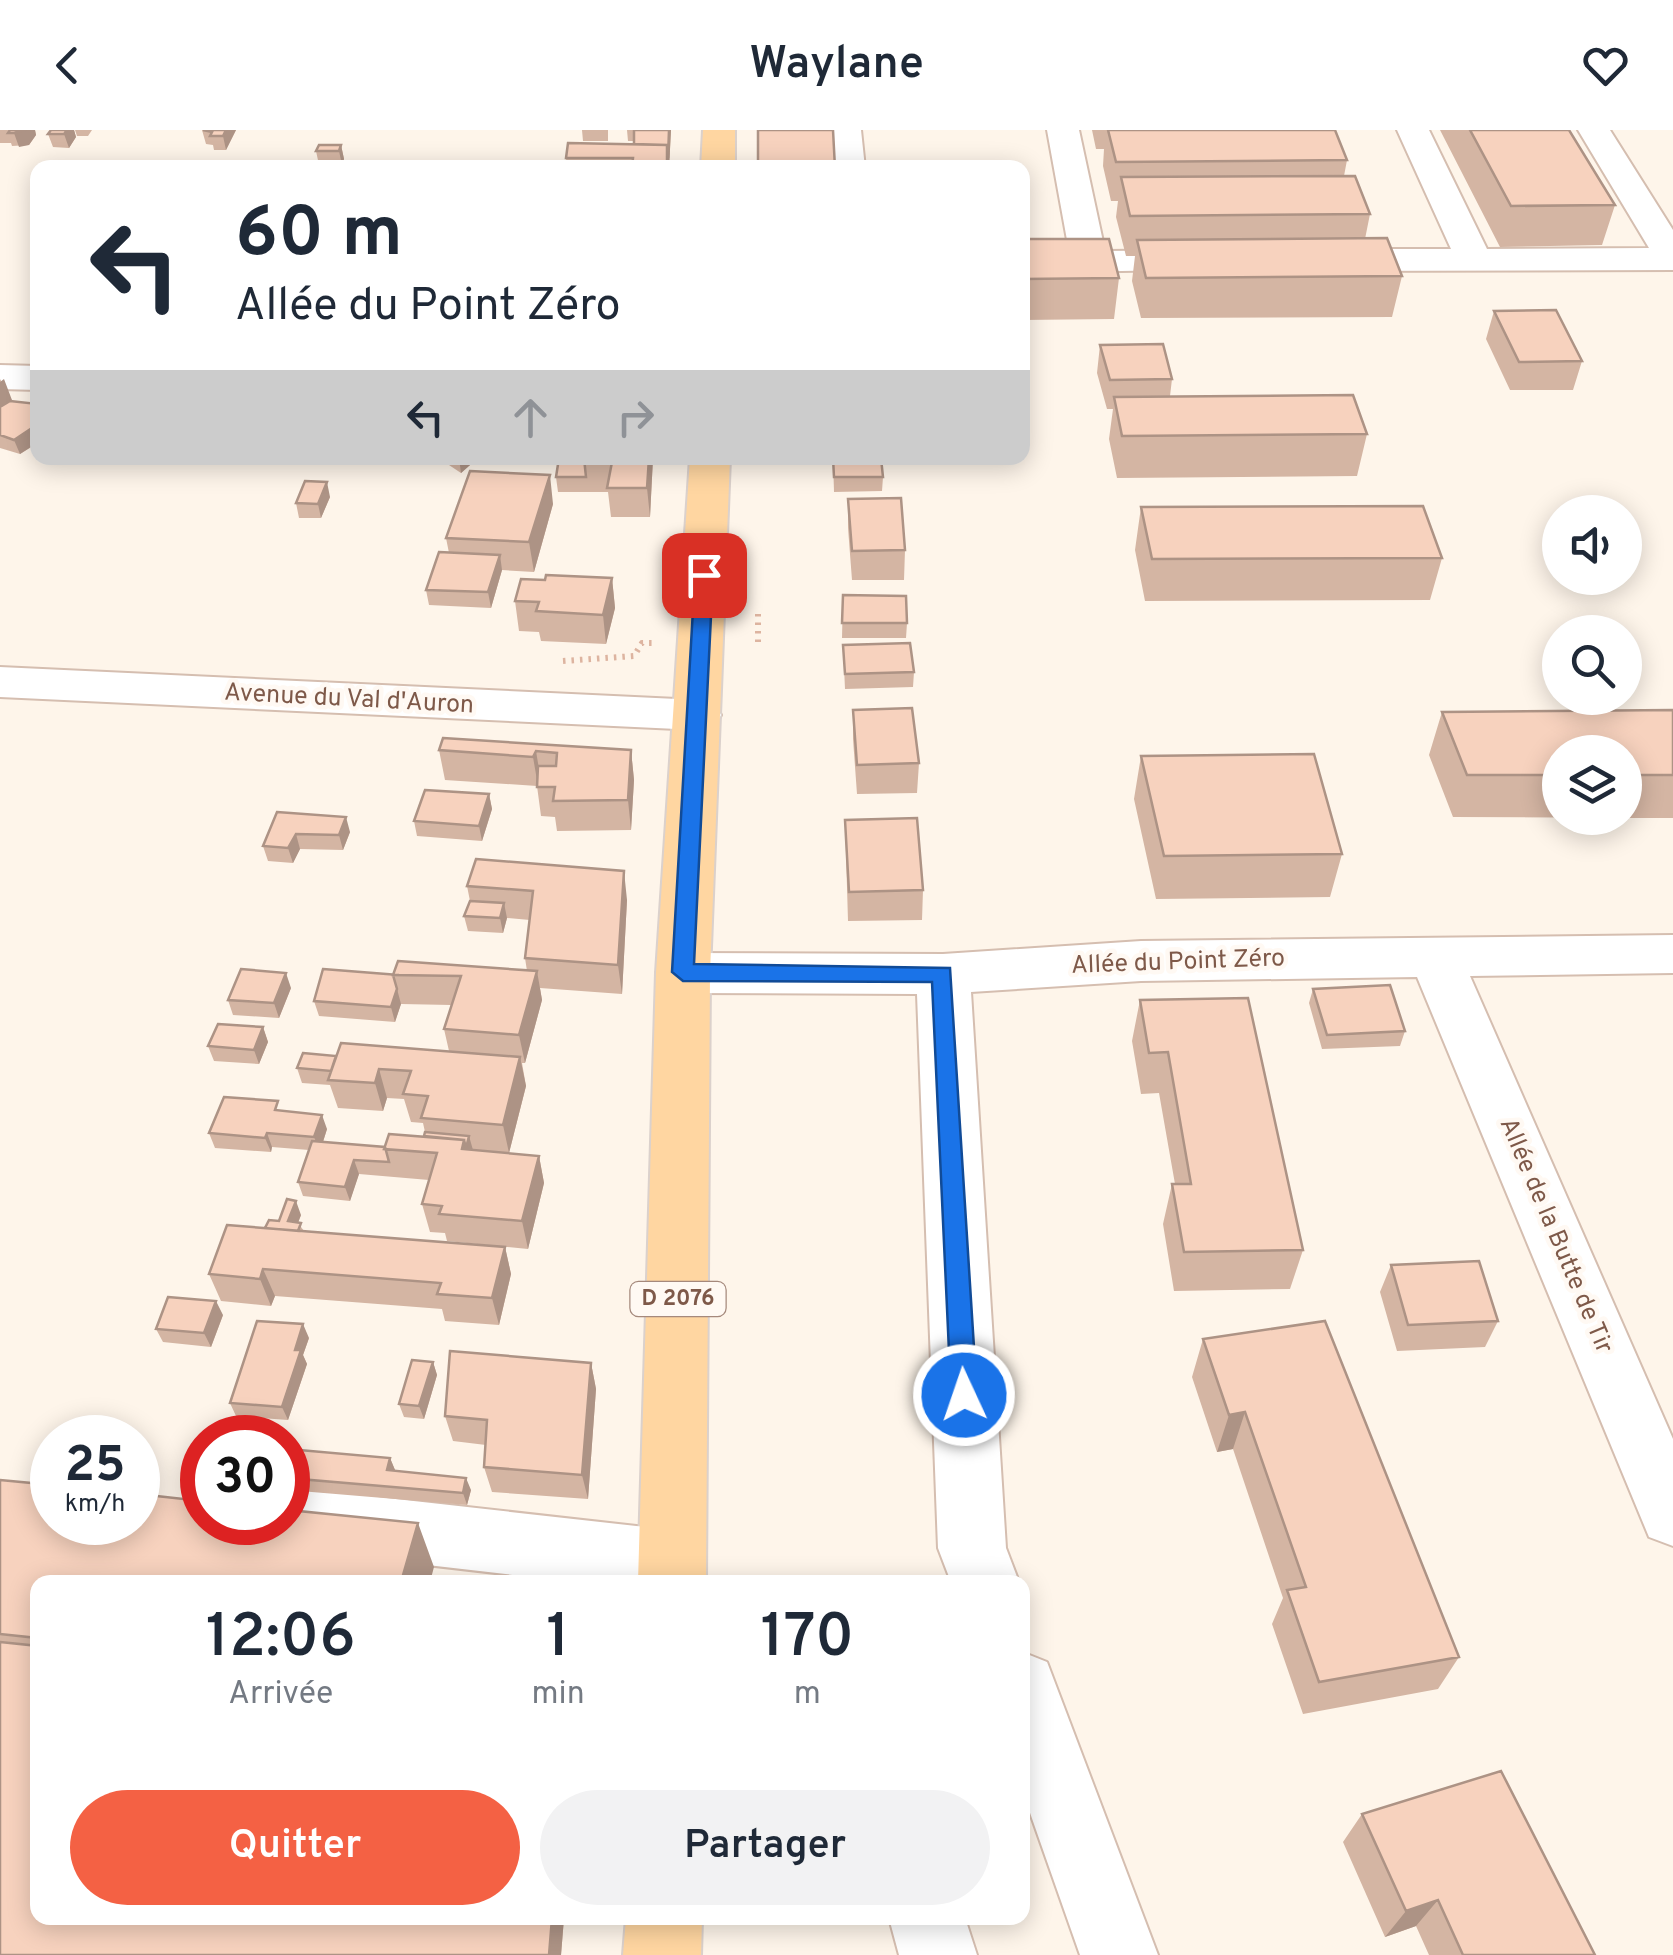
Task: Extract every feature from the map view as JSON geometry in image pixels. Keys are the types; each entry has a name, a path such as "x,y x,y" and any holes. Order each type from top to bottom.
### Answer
{"main road":[{"path":"718,160 719,130"},
{"name":"D 2076","path":"672,1572 683,972 710,465"},
{"path":"662,1955 664,1925"}],"street":[{"path":"845,130 847,160"},
{"path":"1064,130 1089,261"},
{"path":"1412,130 1474,260"},
{"path":"1281,260 1673,259 1594,130"},
{"path":"1030,262 1243,261"},
{"path":"0,378 30,378"},
{"name":"Avenue du Val d'Auron","path":"0,682 698,715"},
{"name":"Allée du Point Zéro","path":"683,972 942,974 1140,960 1673,954"},
{"name":"Allée de la Butte de Tir","path":"1436,958 1673,1515"},
{"path":"942,974 972,1548 982,1575"},
{"path":"310,1521 672,1572"},
{"path":"1030,1709 1120,1955"},
{"path":"929,1925 938,1955"}],"path":[{"path":"557,667 573,658 634,656 642,643 656,642"}],"building":[{"path":"51,130 67,130 64,134 48,134"},
{"path":"203,130 226,130 223,136 210,136 212,132"},
{"path":"634,130 669,130 668,158 667,145 634,144"},
{"path":"758,130 833,130 835,160 758,160"},
{"path":"1108,130 1335,130 1347,160 1116,162"},
{"path":"1470,130 1569,130 1615,205 1511,206"},
{"path":"568,143 667,145 667,160 566,158"},
{"path":"319,145 341,145 339,151 316,151"},
{"path":"1355,176 1370,214 1130,216 1121,177"},
{"path":"1387,238 1402,276 1146,278 1137,240"},
{"path":"1030,239 1109,239 1119,278 1030,279"},
{"path":"1556,310 1582,361 1519,362 1494,311"},
{"path":"1163,344 1172,379 1110,380 1100,345"},
{"path":"1353,395 1367,434 1122,436 1114,397"},
{"path":"10,401 30,403 30,429 14,440 0,435 0,407"},
{"path":"558,465 585,465 586,477 556,477"},
{"path":"611,465 649,465 647,488 607,488"},
{"path":"833,465 882,465 883,477 834,477"},
{"path":"470,471 550,475 529,542 446,538"},
{"path":"305,481 327,482 318,504 296,503"},
{"path":"901,498 905,550 852,551 848,499"},
{"path":"1423,506 1442,558 1152,559 1141,507"},
{"path":"439,552 500,555 488,592 426,590"},
{"path":"546,575 612,578 603,615 536,611 539,602 515,601 521,579 545,580"},
{"path":"843,595 906,596 907,623 842,623"},
{"path":"910,643 914,672 845,674 843,645"},
{"path":"912,708 919,763 857,765 853,710"},
{"path":"1642,710 1673,710 1673,775 1642,775 1642,735 1542,735 1542,775 1467,775 1442,712 1642,715"},
{"path":"443,738 631,750 628,800 553,801 555,787 537,787 538,766 556,766 557,753 536,751 533,757 439,750"},
{"path":"1314,754 1342,854 1164,856 1141,756"},
{"path":"425,790 489,794 479,826 414,821"},
{"path":"277,812 346,817 339,835 296,834 288,848 263,846"},
{"path":"917,818 923,890 849,892 845,820"},
{"path":"476,859 624,871 618,965 525,958 533,891 467,886"},
{"path":"470,901 504,903 500,918 464,916"},
{"path":"398,961 537,971 519,1035 444,1029 461,976 393,975"},
{"path":"241,969 286,973 274,1003 228,1000"},
{"path":"323,969 399,975 393,975 397,989 391,1007 314,1001"},
{"path":"1390,985 1405,1031 1327,1035 1313,989"},
{"path":"1248,998 1303,1250 1184,1252 1172,1184 1191,1184 1168,1052 1149,1053 1140,1000"},
{"path":"218,1024 263,1027 254,1050 208,1046"},
{"path":"341,1043 520,1057 503,1125 421,1118 428,1096 403,1094 411,1071 379,1069 375,1083 328,1080"},
{"path":"303,1053 336,1056 331,1071 297,1068"},
{"path":"224,1097 278,1101 275,1110 322,1115 314,1137 209,1133"},
{"path":"425,1132 469,1136 466,1148 464,1140 424,1136"},
{"path":"389,1134 464,1140 462,1149 539,1156 522,1221 439,1214 442,1206 422,1204 437,1153 384,1149"},
{"path":"312,1141 385,1147 389,1162 354,1160 345,1187 298,1182"},
{"path":"287,1199 296,1201 288,1221 301,1223 298,1231 265,1228 269,1220 279,1221"},
{"path":"227,1225 505,1247 492,1298 437,1294 441,1283 263,1269 260,1279 209,1274"},
{"path":"1479,1261 1498,1321 1408,1325 1391,1265"},
{"path":"168,1297 216,1301 204,1333 156,1329"},
{"path":"257,1321 303,1324 295,1350 301,1350 282,1407 230,1403"},
{"path":"1325,1321 1459,1657 1319,1682 1287,1590 1306,1587 1245,1412 1229,1415 1203,1339"},
{"path":"450,1351 591,1363 582,1475 484,1467 487,1420 445,1416"},
{"path":"412,1360 433,1362 419,1406 399,1404"},
{"path":"310,1451 390,1458 387,1470 466,1478 463,1493 310,1480"},
{"path":"0,1480 30,1483 30,1545 160,1545 160,1496 180,1499 180,1545 310,1545 310,1512 418,1523 403,1575 30,1575 30,1637 0,1634"},
{"path":"0,1642 30,1645 30,1925 551,1925 549,1955 0,1955"},
{"path":"1501,1771 1595,1955 1463,1955 1438,1900 1406,1911 1362,1814"}],"route":[{"path":"704,575 683,972 942,974 964,1395"}]}
